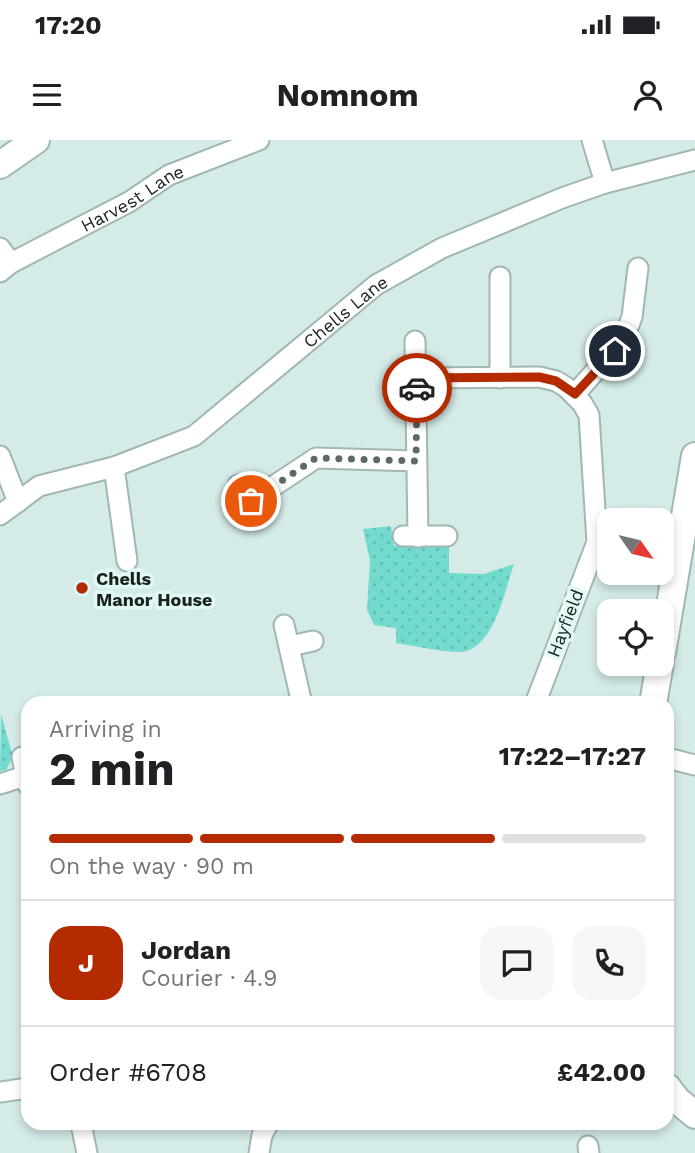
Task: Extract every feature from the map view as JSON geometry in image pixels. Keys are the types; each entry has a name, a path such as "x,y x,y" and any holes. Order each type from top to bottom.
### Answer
{"street":[{"path":"0,165 36,140"},
{"name":"Harvest Lane","path":"4,261 129,202 169,175 259,140"},
{"path":"592,140 606,183"},
{"name":"Chells Lane","path":"0,515 39,486 114,467 194,436 376,285 442,248 540,206 606,183 695,160"},
{"path":"417,378 550,380 575,394 615,351 629,330 638,268"},
{"path":"500,277 500,378"},
{"path":"415,341 416,461 410,536 447,536"},
{"name":"Hayfield","path":"575,394 589,415 599,508"},
{"path":"0,456 18,502"},
{"path":"674,536 695,456"},
{"path":"238,485 254,510 316,458 416,461"},
{"path":"114,467 127,561"},
{"name":"Hayfield","path":"538,696 597,557"},
{"path":"285,625 300,696"},
{"path":"290,646 313,641"},
{"path":"654,696 658,676"},
{"path":"674,760 695,765"},
{"path":"0,784 21,775"},
{"path":"0,1092 21,1089"},
{"path":"674,1096 695,1115"},
{"path":"83,1130 87,1153"},
{"path":"259,1153 265,1130"}],"green space":[{"path":"391,526 394,546 449,546 449,573 484,574 514,564 492,627 476,646 466,651 452,652 396,643 396,628 374,625 367,610 370,560 363,529"},
{"path":"1,714 13,757 6,770 0,771"}],"way so far":[{"path":"251,501 316,458 416,461 417,388"}],"place":[{"name":"Chells Manor House","path":"82,588"}],"route":[{"path":"417,388 417,378 539,377 556,381 575,394 615,351"}]}
